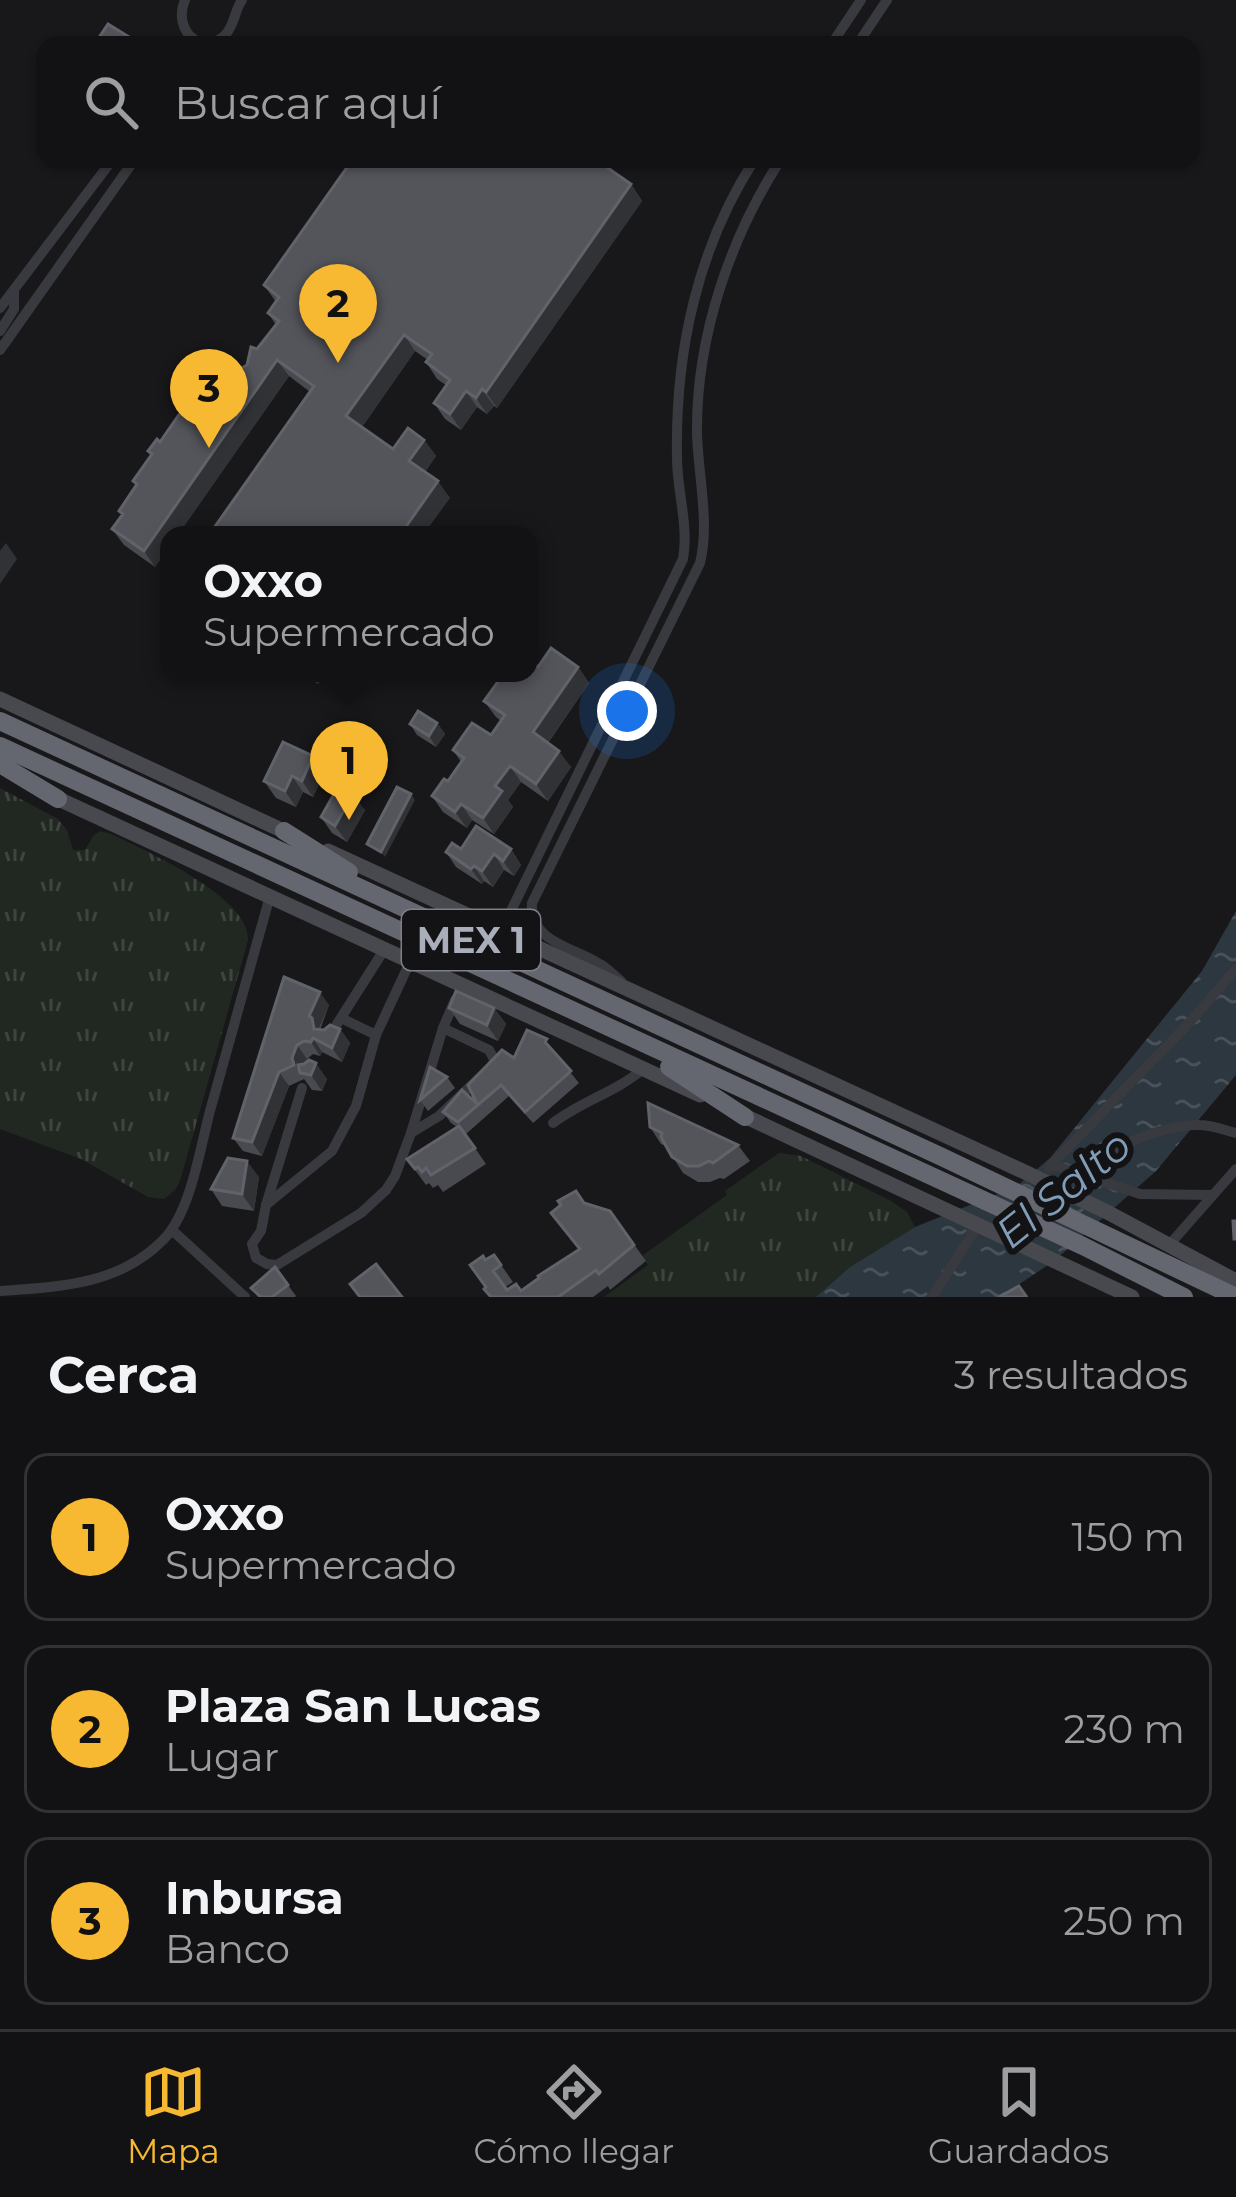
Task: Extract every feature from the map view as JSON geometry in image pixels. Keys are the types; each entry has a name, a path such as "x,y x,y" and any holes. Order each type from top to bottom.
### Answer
{"highway":[{"name":"MEX 1","path":"0,721 943,1157 1098,1219 1236,1297"},
{"name":"MEX 1","path":"0,746 1083,1246 1184,1297"},
{"path":"0,768 58,799"},
{"path":"284,831 435,923"},
{"path":"614,1032 745,1117"}],"main road":[{"path":"0,699 1038,1179 1098,1219 1170,1244 1236,1281"},
{"path":"58,799 1132,1297"},
{"path":"978,1225 1038,1179"},
{"path":"1047,1258 1098,1219"}],"street":[{"path":"180,36 185,0"},
{"path":"222,36 230,29 231,6 242,0"},
{"path":"837,36 861,0"},
{"path":"863,36 887,0"},
{"path":"170,1 189,36"},
{"path":"0,308 106,168"},
{"path":"0,350 129,168"},
{"path":"492,926 505,923 681,566 685,541 676,460 678,392 691,306 724,214 750,168"},
{"path":"630,990 603,965 542,933 532,919 532,903 700,563 705,537 697,427 714,310 746,224 776,168"},
{"path":"0,331 14,309 14,290"},
{"path":"0,1291 100,1279 143,1257 172,1231 190,1184 270,896"},
{"path":"330,1035 383,950"},
{"path":"266,1205 332,1151 356,1106 376,1035 410,962"},
{"path":"1038,1179 1236,968"},
{"path":"302,1088 261,1231 252,1244 256,1258 267,1264 277,1265 361,1214 386,1190 411,1133 461,986"},
{"path":"340,1018 376,1035"},
{"path":"411,1133 439,1116 495,1061 489,1050 443,1028"},
{"path":"554,1123 576,1106 626,1084 644,1069"},
{"path":"1074,1172 1102,1154 1183,1126 1236,1133"},
{"path":"1051,1165 1140,1194 1212,1196"},
{"path":"1170,1244 1236,1169"},
{"path":"932,1297 978,1225"},
{"path":"172,1231 245,1297"}],"green space":[{"path":"0,788 58,819 73,850 85,850 100,831 111,834 193,877 215,892 244,924 248,940 180,1181 164,1199 148,1197 81,1159 0,1129"},
{"path":"779,1153 801,1156 891,1201 907,1212 915,1227 850,1267 816,1297 604,1297 648,1265 642,1256"}],"water":[{"name":"El Salto","path":"1236,911 1236,1075 1156,1171 1054,1261 1000,1297 816,1297 850,1267 915,1227 1017,1186 1050,1158 1202,971"}],"building":[{"path":"108,24 127,36 100,36"},
{"path":"347,168 608,168 631,184 486,392 482,389 476,398 466,391 450,414 434,403 450,380 426,362 432,354 404,335 346,416 393,449 408,428 424,440 409,461 438,481 406,526 215,526 314,386 277,360 144,551 112,529 123,514 119,511 157,439 160,442 183,409 212,395 247,365 251,347 257,349 279,321 268,313 279,297 264,285"},
{"path":"551,648 578,667 533,732 559,751 536,784 510,766 495,786 502,791 483,818 461,804 455,812 432,796 464,758 453,750 472,723 491,735 505,715 484,701 498,682 538,682 538,667"},
{"path":"418,711 437,723 429,736 410,724"},
{"path":"351,726 361,732 347,758 337,753"},
{"path":"283,742 313,756 302,781 292,776 285,791 264,781"},
{"path":"339,785 353,794 335,826 321,817"},
{"path":"397,787 411,794 381,852 367,844"},
{"path":"476,826 511,849 503,861 494,854 482,871 446,852 452,843 461,849"},
{"path":"284,977 320,992 309,1016 314,1029 330,1025 340,1029 332,1048 313,1038 297,1045 294,1065 279,1072 252,1142 233,1138"},
{"path":"456,991 494,1008 487,1025 449,1008"},
{"path":"527,1030 547,1039 571,1071 525,1112 501,1085 458,1122 443,1112 462,1090 477,1104 468,1085 502,1050 514,1058"},
{"path":"309,1060 316,1063 311,1075 300,1073 298,1065"},
{"path":"430,1067 447,1077 420,1100"},
{"path":"648,1103 738,1145 713,1163 687,1166 672,1157 662,1133 650,1127"},
{"path":"459,1126 475,1148 431,1175 426,1168 422,1172 415,1169 407,1159"},
{"path":"228,1158 247,1161 242,1194 211,1189"},
{"path":"576,1191 584,1203 610,1211 634,1245 599,1274 596,1270 558,1297 491,1297 470,1265 483,1256 485,1260 494,1255 501,1265 493,1271 507,1290 516,1284 521,1291 580,1249 551,1213 561,1205 558,1201"},
{"path":"376,1264 402,1297 360,1297 350,1284"},
{"path":"275,1267 288,1285 272,1297 261,1297 251,1288"},
{"path":"1019,1286 1026,1296 999,1297"}],"place":[{"name":"Plaza San Lucas","path":"338,363"},
{"name":"Inbursa","path":"209,448"},
{"name":"Oxxo","path":"349,820"}]}
